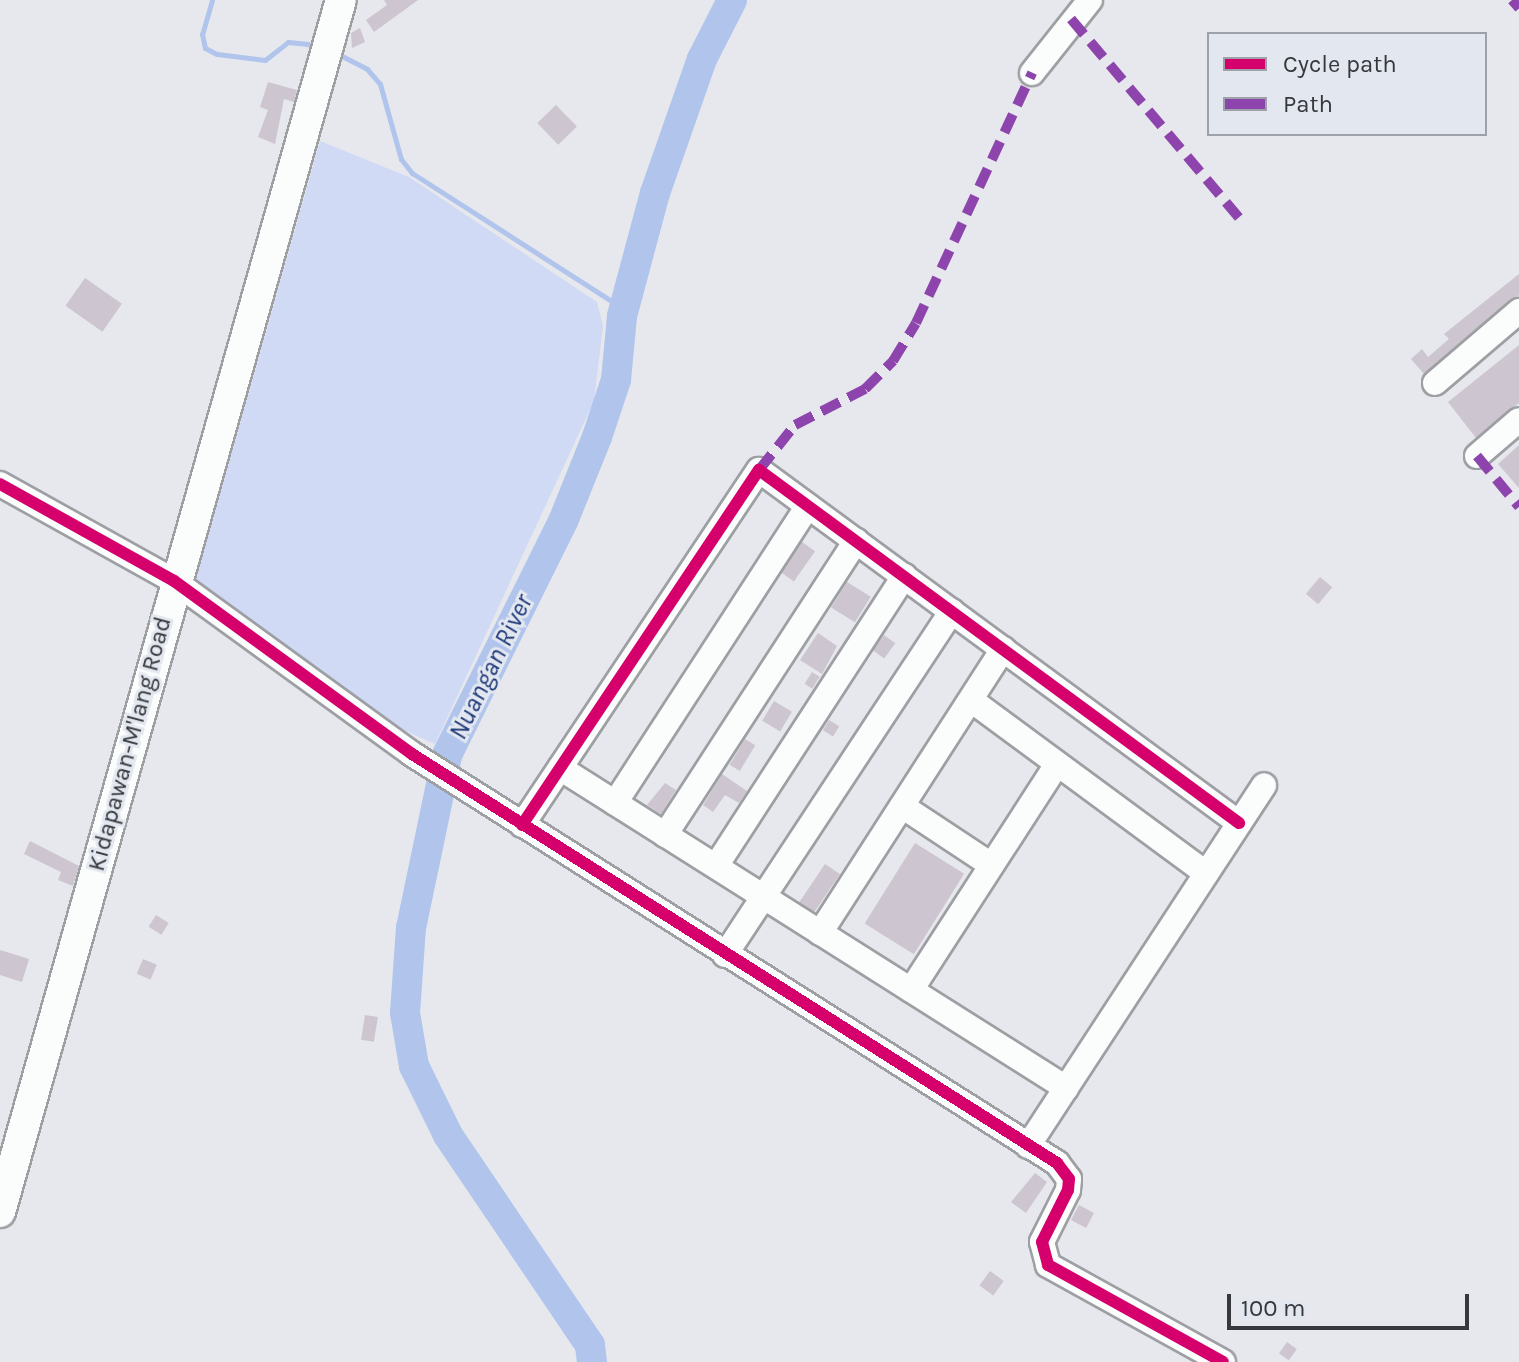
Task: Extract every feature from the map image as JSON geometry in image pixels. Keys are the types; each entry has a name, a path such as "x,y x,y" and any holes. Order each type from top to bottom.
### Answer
{"main road":[{"name":"Kidapawan-M'lang Road","path":"0,1212 174,581 341,0"}],"street":[{"path":"1032,73 1090,0"},
{"path":"1435,383 1519,311"},
{"path":"1477,456 1519,420"},
{"path":"522,825 759,470 1239,823"},
{"path":"0,484 174,581 412,754 1057,1163 1069,1179 1042,1242 1048,1265 1223,1362"},
{"path":"615,803 808,506"},
{"path":"665,835 856,541"},
{"path":"716,866 904,576"},
{"path":"725,955 952,611"},
{"path":"820,933 1003,649"},
{"path":"971,700 1206,873"},
{"path":"911,990 1057,764"},
{"path":"560,768 1066,1088"},
{"path":"1028,1146 1264,785"},
{"path":"902,806 991,865"}],"shaded area":[{"path":"320,141 409,177 597,302 603,326 594,401 435,744 401,729 195,583"}],"building":[{"path":"384,0 418,0 374,32 366,20 387,5"},
{"path":"360,28 365,42 352,48 351,33"},
{"path":"268,82 297,90 294,102 284,99 275,144 258,137 268,110 260,107"},
{"path":"556,105 577,127 558,145 537,123"},
{"path":"1519,274 1519,295 1424,374 1411,359 1422,349 1428,357 1449,339 1444,334"},
{"path":"85,278 122,304 102,332 65,306"},
{"path":"1519,345 1519,403 1476,438 1448,402"},
{"path":"1519,445 1519,488 1498,464"},
{"path":"802,542 815,551 794,581 781,572"},
{"path":"1320,577 1332,587 1318,604 1306,594"},
{"path":"847,582 871,597 855,622 831,607"},
{"path":"818,633 837,646 822,674 800,660"},
{"path":"884,635 895,643 884,659 873,650"},
{"path":"812,672 820,677 812,689 805,684"},
{"path":"774,701 792,712 780,732 762,721"},
{"path":"829,720 839,726 833,736 823,730"},
{"path":"745,739 755,745 740,771 730,765"},
{"path":"722,774 747,791 739,803 725,795 713,812 703,805"},
{"path":"665,783 676,790 661,814 647,805"},
{"path":"30,841 79,866 73,886 58,880 61,872 24,854"},
{"path":"915,843 964,874 914,954 865,924"},
{"path":"825,864 840,874 814,912 799,902"},
{"path":"156,915 169,923 161,935 149,927"},
{"path":"0,950 29,959 22,982 0,975"},
{"path":"143,959 157,965 151,980 137,974"},
{"path":"365,1015 378,1017 374,1042 361,1040"},
{"path":"1035,1173 1047,1182 1026,1213 1011,1202"},
{"path":"1079,1205 1094,1213 1086,1228 1071,1220"},
{"path":"990,1271 1004,1281 993,1296 979,1286"},
{"path":"1287,1342 1297,1349 1289,1360 1279,1353"}],"waterway":[{"path":"212,0 202,34 205,48 217,54 265,60 288,42 308,44"},
{"name":"Nuangan River","path":"592,1362 590,1345 448,1135 414,1066 405,1013 411,928 447,755 564,519 597,437 616,380 622,316 655,193 702,59 732,0"},
{"path":"338,54 367,69 380,84 401,159 412,173 613,302 622,316"}],"marked path":[{"path":"1512,0 1519,8"},
{"path":"1071,19 1239,218"},
{"path":"759,470 795,425 865,389 893,361 916,323 1032,73"},
{"path":"1477,456 1519,507"}],"cycle path":[{"path":"522,825 759,470 1239,823"},
{"path":"0,484 174,581 412,754 1057,1163 1069,1179 1068,1190 1042,1242 1048,1265 1223,1362"}]}
